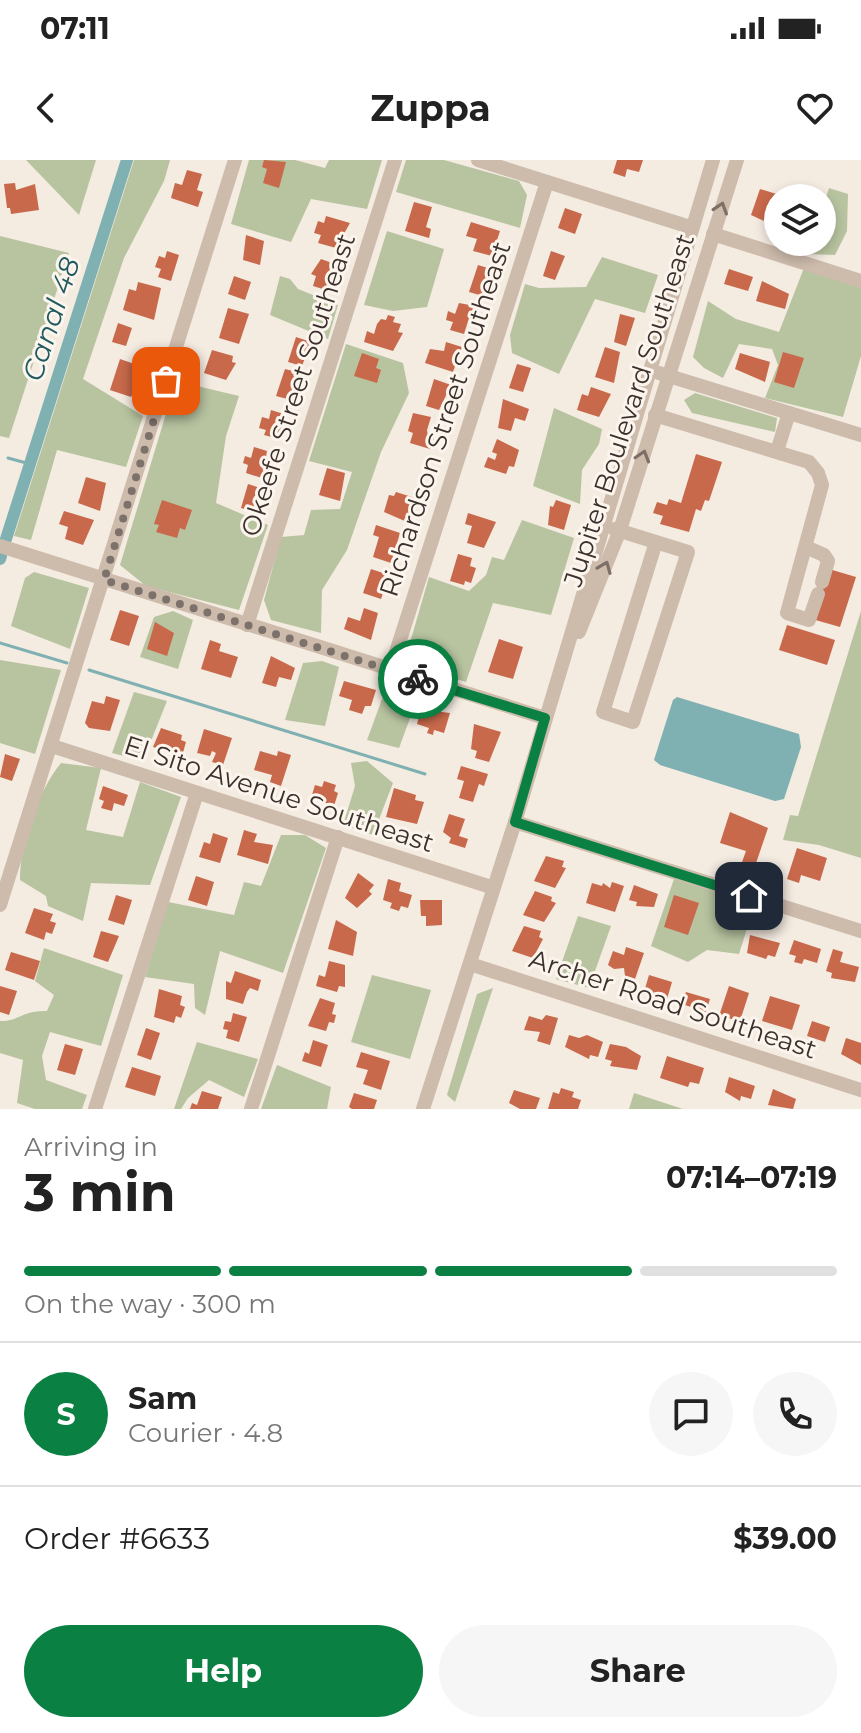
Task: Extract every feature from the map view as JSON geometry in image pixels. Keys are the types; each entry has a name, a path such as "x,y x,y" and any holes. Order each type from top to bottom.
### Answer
{"street":[{"path":"0,905 235,160"},
{"name":"Okeefe Street Southeast","path":"247,625 395,160"},
{"path":"478,160 690,227"},
{"name":"Jupiter Boulevard Southeast","path":"423,1109 470,964 491,887 515,822 647,370 713,160"},
{"name":"Jupiter Boulevard Southeast","path":"545,718 620,530 737,160"},
{"name":"Richardson Street Southeast","path":"390,671 547,182"},
{"path":"713,234 861,281"},
{"path":"647,370 861,435"},
{"path":"777,451 789,413"},
{"path":"655,415 809,462 818,473 822,485 819,499 787,613 809,620 828,561 806,547"},
{"path":"603,525 688,552 633,722 603,712 656,542"},
{"path":"0,546 545,718"},
{"name":"El Sito Avenue Southeast","path":"52,746 491,887"},
{"path":"95,1109 197,793"},
{"path":"515,822 861,931"},
{"path":"251,1109 338,837"},
{"name":"Archer Road Southeast","path":"470,964 861,1090"}],"green space":[{"path":"26,160 96,160 79,215"},
{"path":"134,160 170,160 164,181 124,258 83,379 143,416 126,467 57,450 31,540 14,536"},
{"path":"249,160 295,160 325,168 329,160 382,160 367,209 311,199 291,242 231,224"},
{"path":"406,160 444,160 519,181 527,195 520,228 396,192"},
{"path":"836,190 848,194 847,231 836,253"},
{"path":"387,231 444,249 427,307 393,311 364,305"},
{"path":"0,236 69,253 9,438 0,436"},
{"path":"602,257 658,275 645,313 595,299 559,374 512,353 510,335 525,284 539,288 586,287"},
{"path":"804,268 861,286 861,356 843,417 765,398 778,365 772,349 739,344 723,378 704,368 693,357 708,301 736,319 779,332"},
{"path":"280,276 290,279 298,289 338,305 328,339 270,315"},
{"path":"346,344 403,363 409,393 381,452 347,550 322,590 321,633 271,620 264,600 281,537 304,535 311,510 340,509 352,472 309,461"},
{"path":"176,381 239,396 226,436 216,503 268,525 239,610 146,586 120,565"},
{"path":"695,393 777,418 775,432 692,413 684,400"},
{"path":"554,408 602,429 599,444 582,470 580,504 533,486"},
{"path":"522,520 574,538 551,615 493,603 466,682 411,665 405,660 429,577 469,591 486,575 492,557 504,560"},
{"path":"34,572 89,588 70,649 11,626 25,578"},
{"path":"173,611 193,620 178,669 140,657 154,617"},
{"path":"861,611 861,858 819,845 783,840 790,815 798,816"},
{"path":"0,660 61,670 35,754 0,743"},
{"path":"322,661 339,667 325,726 285,720 303,663"},
{"path":"399,679 420,691 399,748 367,740 385,691"},
{"path":"134,692 167,701 143,761 112,753"},
{"path":"367,761 393,783 373,835 343,825 355,786 351,763"},
{"path":"61,763 101,768 86,830 123,837 140,782 181,797 150,885 91,883 83,921 48,906 46,896 20,880 23,850 32,818 45,788"},
{"path":"281,835 305,835 326,848 283,973 220,951 205,1015 195,1008 194,984 145,977 168,902 234,915 244,882 261,886"},
{"path":"675,876 755,903 739,954 707,950 688,962 651,946"},
{"path":"578,916 611,926 589,988 556,979"},
{"path":"44,948 123,975 101,1046 50,1032 42,1056 46,1080 87,1095 82,1109 35,1109 17,1103 23,1060 0,1053 0,1021 47,1011 54,995 35,981"},
{"path":"372,975 431,990 410,1059 351,1042"},
{"path":"493,988 455,1102 447,1095 477,994"},
{"path":"197,1042 258,1059 244,1097 209,1080 188,1098 181,1109 174,1109"},
{"path":"277,1065 331,1087 327,1109 261,1109"},
{"path":"634,1093 683,1109 629,1109"}],"water":[{"path":"677,697 799,734 801,747 784,799 775,801 660,765 654,760 673,700"}],"building":[{"path":"264,160 286,162 279,188 263,183 267,169 262,167"},
{"path":"617,160 643,160 639,172 627,169 625,177 613,173"},
{"path":"187,170 202,174 197,190 203,192 198,207 171,198 175,183 182,185"},
{"path":"15,183 16,190 35,184 39,210 11,214 10,208 7,208 4,184"},
{"path":"760,189 764,190 764,221 751,215"},
{"path":"414,202 432,207 426,227 431,229 429,238 405,231"},
{"path":"565,208 582,214 575,234 558,228"},
{"path":"326,216 350,223 336,248 318,243 321,235 314,233 318,221 324,223"},
{"path":"471,222 500,231 492,256 473,251 477,239 466,236"},
{"path":"246,235 264,241 260,265 243,260"},
{"path":"167,251 179,255 171,281 158,277 161,269 155,267 159,256 165,258"},
{"path":"551,251 565,256 555,280 543,276"},
{"path":"321,259 335,264 326,290 313,286 316,276 311,274"},
{"path":"478,265 491,269 483,296 469,292"},
{"path":"729,269 753,277 748,291 724,284"},
{"path":"234,276 251,282 245,300 228,294"},
{"path":"762,281 789,294 785,309 756,301"},
{"path":"138,282 161,288 154,320 123,310 129,289 136,291"},
{"path":"459,303 480,307 476,320 469,318 464,334 450,330 453,322 446,320 448,311 455,314"},
{"path":"228,308 249,314 239,344 219,338"},
{"path":"620,314 635,318 626,346 614,342"},
{"path":"388,315 395,317 393,322 401,324 398,332 403,333 393,351 364,342 367,331 374,334 377,324 381,319 386,320"},
{"path":"118,323 132,328 126,346 112,342"},
{"path":"296,337 311,342 302,366 288,362"},
{"path":"446,342 462,347 453,372 425,363 430,349 444,351"},
{"path":"605,347 620,352 614,383 595,377"},
{"path":"212,350 233,356 232,362 236,363 226,380 204,373"},
{"path":"783,352 804,358 794,388 774,382"},
{"path":"362,353 379,359 376,368 381,370 377,383 354,376"},
{"path":"740,353 770,362 765,382 735,369"},
{"path":"120,359 146,368 131,397 110,390"},
{"path":"517,364 531,368 523,392 509,388"},
{"path":"285,369 300,373 291,400 276,396"},
{"path":"434,379 451,385 439,410 426,406"},
{"path":"591,387 611,394 599,417 577,410 582,394 588,396"},
{"path":"503,399 529,409 525,421 515,418 511,431 498,428"},
{"path":"271,410 287,415 279,439 264,435 266,430 259,428 262,417 269,419"},
{"path":"413,413 431,417 427,430 428,436 434,438 430,449 410,443 413,433 408,431"},
{"path":"497,439 519,450 514,467 509,466 506,474 484,467 488,457 495,460 497,454 492,452"},
{"path":"254,447 267,451 262,478 246,473 248,465 243,463 245,456 251,458"},
{"path":"696,454 722,462 709,501 705,500 701,511 696,509 689,532 660,524 663,516 653,513 657,502 667,505 669,499 681,503"},
{"path":"327,468 345,473 340,501 319,495"},
{"path":"86,477 106,483 100,511 78,503"},
{"path":"248,484 264,489 255,512 241,508"},
{"path":"396,492 415,498 407,522 384,512 389,495 394,496"},
{"path":"162,500 192,510 185,530 180,528 177,538 156,532 159,525 154,524"},
{"path":"556,500 571,505 564,530 548,525 550,506 553,507"},
{"path":"64,511 94,520 83,545 65,539 68,527 59,524"},
{"path":"468,513 496,522 484,548 467,543 472,526 465,524"},
{"path":"376,525 400,533 391,563 373,557 379,537 373,535"},
{"path":"458,554 472,558 470,566 476,568 471,583 465,581 464,585 450,581"},
{"path":"371,569 389,575 381,599 363,593"},
{"path":"829,569 856,577 840,627 812,619"},
{"path":"364,608 378,613 371,640 344,629 348,617 360,621"},
{"path":"120,610 139,616 129,646 110,640"},
{"path":"155,622 174,633 167,656 147,649"},
{"path":"787,625 835,640 827,665 779,650"},
{"path":"499,639 523,647 513,679 488,672"},
{"path":"210,640 221,644 219,651 238,657 231,678 201,669"},
{"path":"271,656 295,668 291,680 279,677 276,687 262,683"},
{"path":"344,681 376,690 371,706 365,706 362,714 349,710 352,700 339,696"},
{"path":"106,696 120,700 110,731 89,728 85,723 92,701 104,704"},
{"path":"421,709 433,716 434,711 450,713 444,733 434,730 433,735 427,733 429,728 417,724"},
{"path":"474,724 501,732 489,762 475,758 477,751 471,749"},
{"path":"161,728 182,735 181,740 186,742 182,756 153,747"},
{"path":"204,729 232,738 223,765 212,762 216,753 212,751 210,756 197,753"},
{"path":"260,751 277,756 278,751 291,755 281,786 270,782 272,775 254,770"},
{"path":"5,754 20,759 12,781 0,777"},
{"path":"461,766 488,774 484,786 479,784 473,802 459,798 464,781 457,779"},
{"path":"324,781 336,785 334,791 338,793 334,806 311,798 315,785 322,787"},
{"path":"103,786 128,795 124,806 114,803 112,811 101,808 104,801 99,799"},
{"path":"394,788 416,795 415,800 424,802 417,824 386,817"},
{"path":"730,812 768,828 754,869 741,865 746,851 720,843"},
{"path":"449,814 465,819 459,836 468,839 465,848 449,843 451,838 443,832"},
{"path":"244,830 257,834 254,842 273,845 268,864 237,855"},
{"path":"213,833 228,838 220,863 199,857 204,842 210,844"},
{"path":"797,848 827,858 820,881 801,875 799,883 787,879"},
{"path":"546,856 564,861 562,867 566,868 555,888 534,881"},
{"path":"358,873 374,885 369,891 372,894 357,908 345,898"},
{"path":"196,876 214,882 207,906 188,900"},
{"path":"388,879 401,883 399,891 412,895 408,908 401,906 399,911 390,908 392,903 383,900"},
{"path":"612,882 624,886 615,912 586,903 592,883 602,886 603,883 610,888"},
{"path":"634,885 658,894 654,907 636,906 637,902 629,900"},
{"path":"535,891 552,897 551,901 556,903 544,922 523,915"},
{"path":"116,895 132,900 124,925 108,920"},
{"path":"674,895 699,903 688,935 664,927"},
{"path":"420,900 442,900 442,925 426,926 426,916 421,916"},
{"path":"34,908 53,914 50,921 56,923 52,934 46,932 44,940 25,933"},
{"path":"336,920 357,932 353,956 328,949"},
{"path":"524,926 541,931 539,937 543,939 533,958 512,951"},
{"path":"101,931 119,936 108,962 93,957"},
{"path":"750,935 780,943 775,957 768,955 766,959 747,953"},
{"path":"794,940 821,949 817,963 804,959 802,964 794,962 796,956 789,954"},
{"path":"626,947 644,953 635,979 625,976 624,968 614,969 608,965 613,951 624,955"},
{"path":"833,949 843,952 840,962 859,967 855,982 831,978 832,973 826,971"},
{"path":"11,952 40,961 34,980 5,970"},
{"path":"329,961 345,965 345,987 339,986 337,992 316,986 319,975 325,977"},
{"path":"235,971 261,980 258,991 250,988 243,1004 226,999 226,981 231,983"},
{"path":"649,975 672,982 667,999 644,992"},
{"path":"0,986 17,991 9,1015 0,1012"},
{"path":"729,986 749,993 740,1021 719,1016"},
{"path":"159,989 182,996 180,1005 185,1007 181,1018 176,1016 174,1023 154,1017"},
{"path":"686,992 710,999 706,1012 682,1004"},
{"path":"770,996 800,1005 792,1030 762,1021"},
{"path":"320,998 335,1003 332,1014 336,1015 334,1023 329,1022 326,1031 308,1026"},
{"path":"233,1013 247,1017 239,1042 226,1038 228,1030 223,1029 225,1021 231,1022"},
{"path":"546,1015 558,1018 550,1045 537,1041 540,1032 524,1030 529,1016 542,1020"},
{"path":"812,1021 830,1027 825,1042 807,1036"},
{"path":"146,1028 160,1033 151,1060 137,1055"},
{"path":"569,1035 579,1038 587,1035 603,1042 598,1057 590,1055 589,1059 565,1047"},
{"path":"846,1038 861,1043 861,1065 841,1054"},
{"path":"313,1040 328,1045 321,1067 302,1061 305,1052 309,1054"},
{"path":"65,1044 83,1049 75,1075 57,1070"},
{"path":"610,1044 626,1047 641,1056 637,1070 610,1066 612,1061 605,1059"},
{"path":"361,1052 390,1061 381,1090 363,1084 368,1070 356,1067"},
{"path":"667,1056 704,1068 699,1084 690,1082 688,1087 660,1078"},
{"path":"132,1067 161,1076 155,1096 125,1087"},
{"path":"729,1077 755,1086 751,1099 741,1096 740,1101 725,1092"},
{"path":"561,1088 574,1092 572,1097 581,1100 578,1109 548,1109 553,1092 559,1094"},
{"path":"773,1089 796,1099 793,1109 768,1105"},
{"path":"514,1090 540,1098 536,1109 520,1109 509,1103"},
{"path":"202,1091 222,1097 218,1109 190,1109 192,1103 197,1105"},
{"path":"354,1093 377,1100 374,1109 349,1107"}],"waterway":[{"name":"Canal 48","path":"6,539 127,160"},
{"path":"8,458 30,464"},
{"path":"0,643 67,663"},
{"path":"89,670 425,774"}],"way so far":[{"path":"166,381 104,580 418,679"}],"route":[{"path":"418,679 545,718 515,822 749,896"}]}
